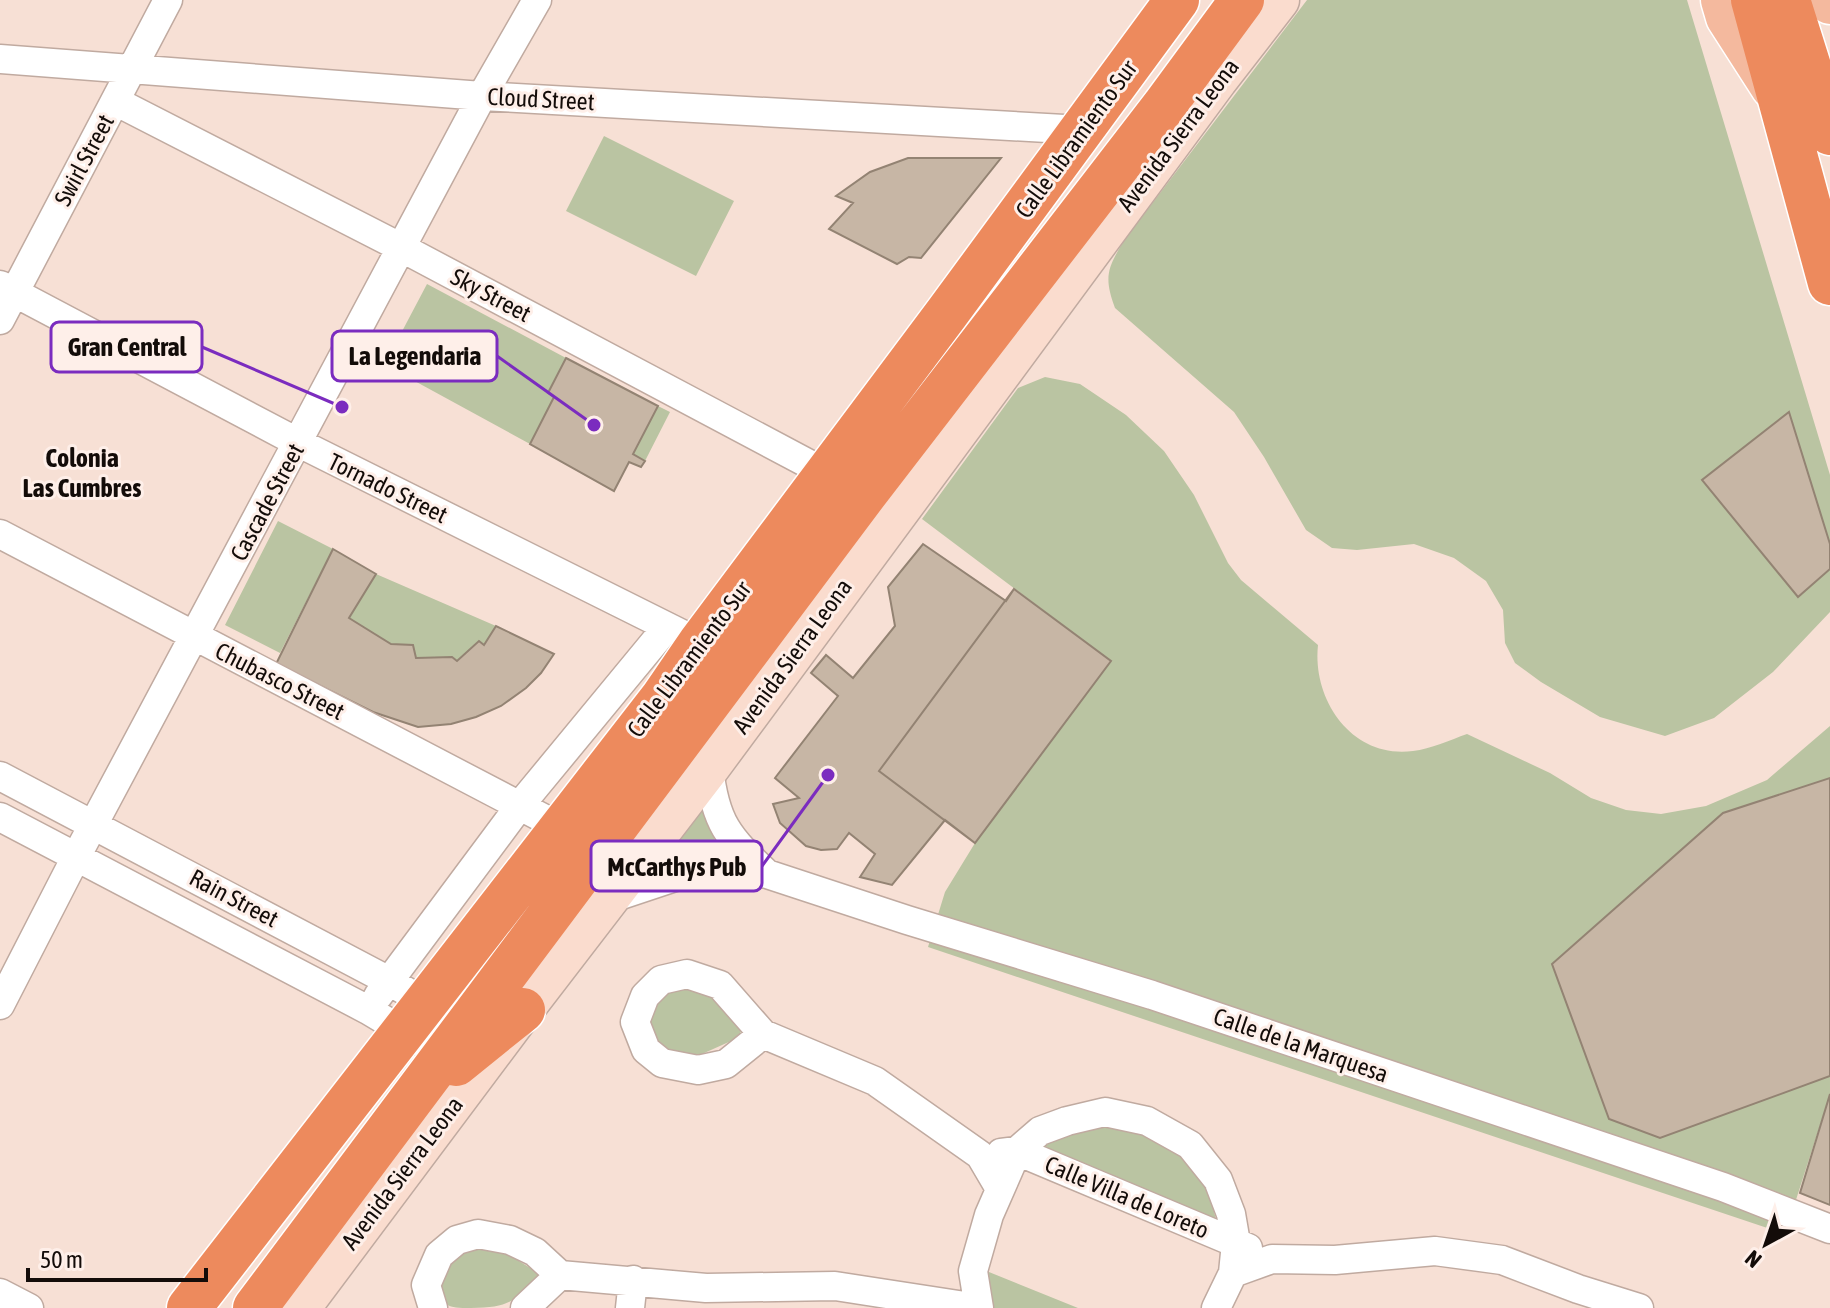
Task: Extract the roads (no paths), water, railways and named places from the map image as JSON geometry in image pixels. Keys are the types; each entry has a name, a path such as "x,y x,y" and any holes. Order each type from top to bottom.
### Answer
{"highway":[{"name":"Calle Libramiento Sur","path":"846,484 1082,130 1177,0"},
{"name":"Calle Libramiento Sur","path":"189,1308 400,1015 560,827 701,644 846,484 1164,106 1242,0"},
{"path":"1753,0 1814,100"},
{"path":"1788,0 1814,100 1830,283"},
{"path":"1164,106 1217,80"},
{"name":"Calle Libramiento Sur","path":"255,1308 453,1041 701,644"},
{"path":"407,1103 523,1010"},
{"path":"289,1308 316,1226"}],"main road":[{"path":"1723,0 1728,17 1814,100"}],"street":[{"name":"Swirl Street","path":"0,320 7,289 133,69 168,0"},
{"name":"Cascade Street","path":"0,1005 482,96 537,0"},
{"name":"Avenida Sierra Leona","path":"300,1308 709,768 1279,0"},
{"name":"Cloud Street","path":"0,59 482,96 1082,130"},
{"name":"Sky Street","path":"115,101 402,248 846,484"},
{"name":"Tornado Street","path":"7,289 299,443 701,644"},
{"name":"Chubasco Street","path":"0,534 560,827"},
{"path":"400,1015 389,981 521,804 701,644"},
{"name":"Calle de la Marquesa","path":"709,768 712,797 721,823 739,847 767,874"},
{"name":"Rain Street","path":"0,776 389,981 400,1015"},
{"name":"Rain Street","path":"0,817 453,1041"},
{"name":"Calle de la Marquesa","path":"609,899 678,876 731,868 767,874 1152,995 1723,1187 1830,1229"},
{"path":"763,1034 875,1081 980,1155 1000,1189"},
{"path":"433,1308 426,1285 439,1255 457,1240 478,1234 510,1240 535,1252 560,1275 632,1294 706,1288 835,1286 978,1308 973,1271 989,1215 1017,1151 1040,1131 1105,1112 1147,1121 1190,1145 1218,1180 1231,1214 1236,1243 1233,1273 1216,1308"},
{"path":"980,1155 1017,1151"},
{"name":"Calle Villa de Loreto","path":"1017,1151 1272,1259"},
{"path":"1233,1273 1272,1259 1335,1260 1435,1251 1502,1260 1639,1308"},
{"path":"525,1308 560,1275"},
{"path":"0,1293 29,1308"}],"place":[{"name":"Gran Central","path":"342,407"},
{"name":"La Legendaria","path":"594,425"},
{"name":"McCarthys Pub","path":"828,775"}],"district":[{"name":"Colonia Las Cumbres","path":"82,473"}]}
